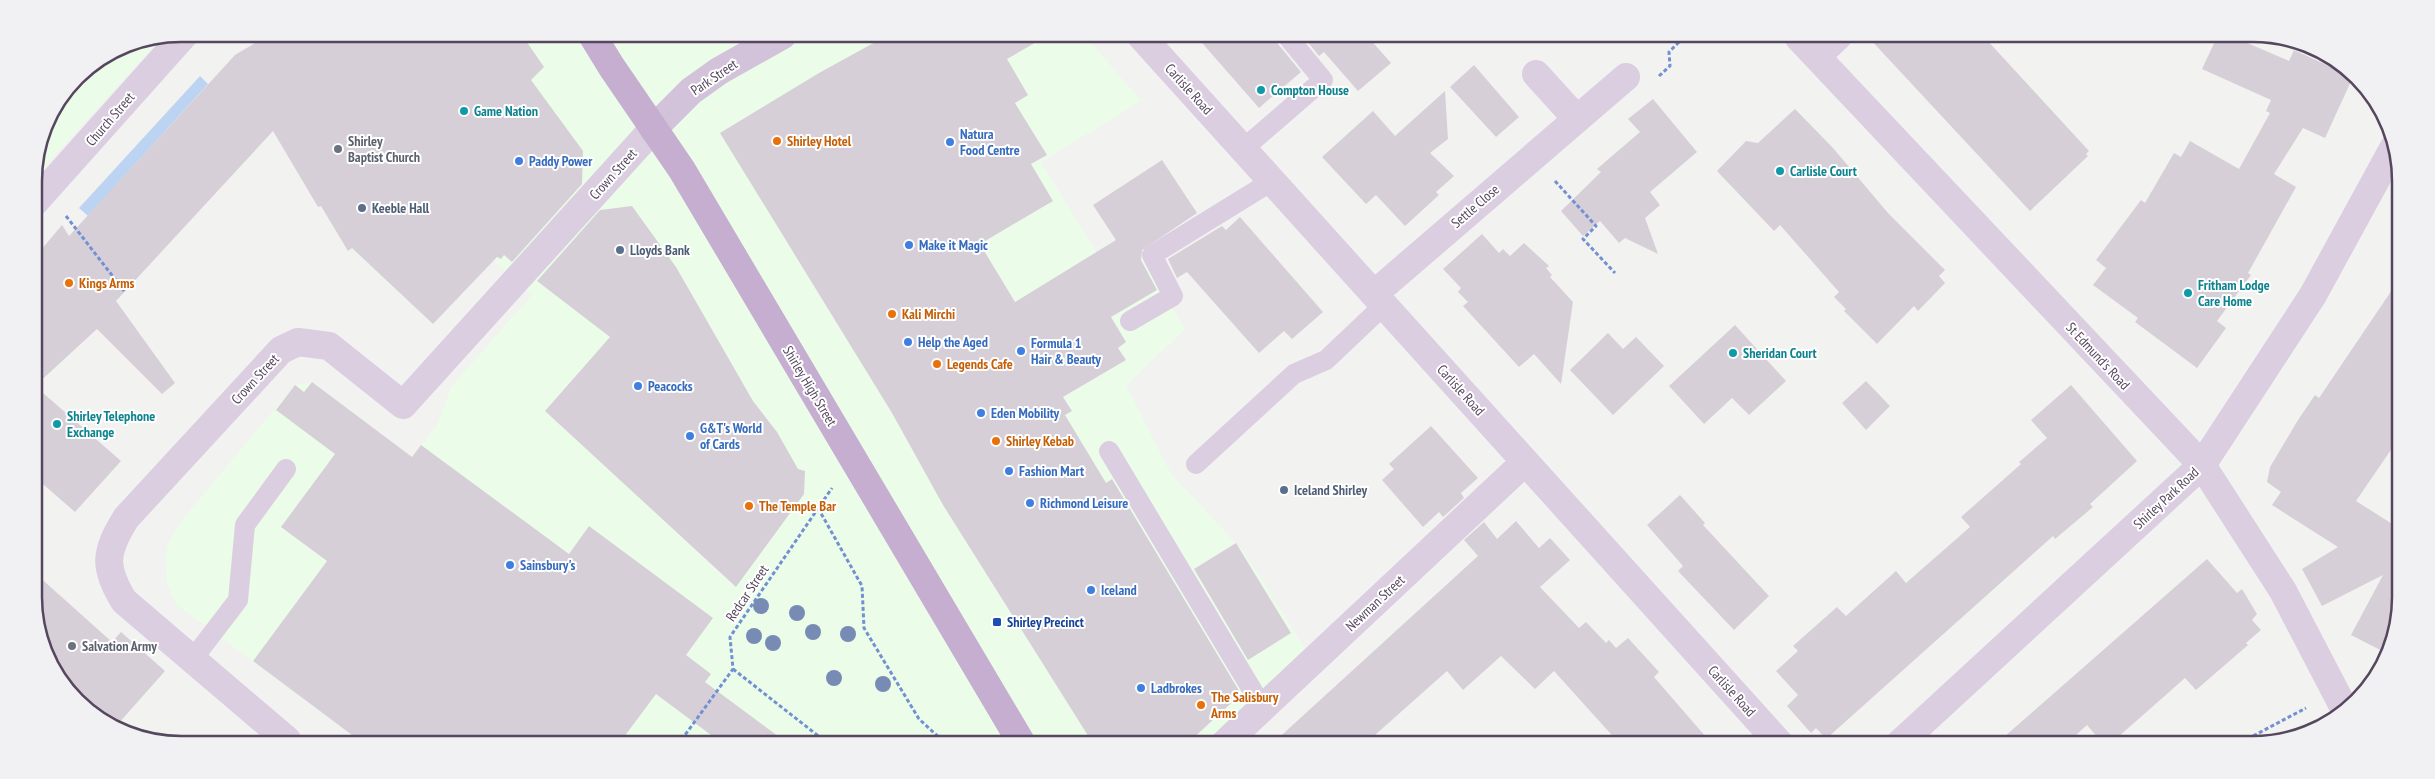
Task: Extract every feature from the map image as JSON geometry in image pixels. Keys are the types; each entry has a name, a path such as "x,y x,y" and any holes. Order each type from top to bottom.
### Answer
{"main road":[{"name":"Shirley High Street","path":"597,42 682,170 1017,736"}],"street":[{"name":"Church Street","path":"43,193 177,42"},
{"name":"Park Street","path":"653,128 692,91 719,71 771,42"},
{"name":"Carlisle Road","path":"1146,42 1773,736"},
{"name":"St Edmund's Road","path":"1802,42 2202,465 2283,591 2341,702"},
{"path":"1536,74 1576,118"},
{"name":"Settle Close","path":"1379,299 1576,118 1626,77"},
{"name":"Crown Street","path":"281,736 124,601 113,583 108,569 108,556 114,537 126,518 281,350 298,342 329,346 403,405 653,128"},
{"name":"Shirley Park Road","path":"1908,736 2202,465 2313,295 2391,160"},
{"name":"Newman Street","path":"1234,736 1526,462"}],"lane":[{"path":"1243,149 1323,80 1292,42"},
{"path":"1819,60 1838,42"},
{"path":"1130,322 1173,296 1152,255 1272,181"},
{"path":"1196,464 1294,374 1326,360 1379,299"},
{"path":"1109,451 1263,708"},
{"path":"192,660 238,600 244,525 286,469"}],"path":[{"path":"1656,78 1670,66 1669,52 1679,42"},
{"path":"1533,157 1596,226 1583,239 1615,273"},
{"path":"43,199 125,292"},
{"name":"Redcar Street","path":"733,669 730,637 852,456"},
{"path":"818,508 862,586 864,628 919,719 937,736"},
{"path":"683,736 733,669 818,736"},
{"path":"2258,736 2341,702"}],"shaded area":[{"path":"344,42 1090,42 1141,101 1041,162 1109,273 1139,254 1185,329 1126,385 1171,474 1243,551 1306,650 1214,736 353,736 176,604 167,583 165,556 170,539 183,519 295,385 312,382 412,457 438,424 451,387 532,295 423,197"},
{"path":"154,45 43,168 47,145 53,128 61,112 77,90 90,77 112,61 128,53"},
{"path":"200,76 208,84 88,216 79,208"}],"building":[{"path":"257,42 527,42 544,67 531,80 583,151 582,184 512,262 504,255 501,259 497,257 433,324 352,248 348,251 321,206 318,207 273,131 116,301 175,383 162,394 97,329 43,379 43,248 62,225 69,236 235,55"},
{"path":"875,42 1037,42 1007,59 1028,95 1015,103 1047,155 1031,164 1053,201 980,244 1015,302 1116,240 1093,205 1162,160 1197,213 1142,250 1141,260 1157,290 1111,317 1126,342 1118,348 1126,360 1063,397 1072,411 1065,415 1106,483 1112,479 1241,694 1196,736 1088,736 943,505 892,413 720,133 819,73"},
{"name":"Compton House","path":"1201,42 1277,42 1301,72 1259,108"},
{"path":"1308,42 1372,42 1391,63 1358,91 1324,52 1319,56"},
{"path":"1873,42 1989,42 2089,151 2086,154 2088,156 2030,211"},
{"path":"2215,42 2245,42 2289,61 2294,50 2334,68 2351,82 2325,138 2303,128 2274,174 2296,187 2248,273 2251,275 2217,321 2226,328 2197,368 2135,322 2138,318 2093,285 2106,268 2096,260 2141,200 2145,203 2174,153 2181,157 2190,141 2239,169 2270,113 2266,111 2271,100 2202,69"},
{"path":"1474,65 1519,117 1496,137 1450,87"},
{"path":"1445,91 1448,139 1430,153 1454,176 1436,192 1439,195 1405,226 1376,195 1366,204 1322,157 1373,111 1395,136"},
{"path":"1653,99 1697,152 1650,192 1660,205 1645,218 1658,254 1625,238 1619,243 1600,221 1583,236 1561,211 1601,172 1597,169 1640,132 1628,119"},
{"path":"1795,109 1833,148 1888,213 1945,270 1939,276 1945,283 1918,311 1914,306 1877,344 1844,311 1846,309 1834,297 1839,292 1780,225 1774,231 1717,171 1746,141 1758,143"},
{"path":"632,206 676,267 753,401 777,432 798,469 805,471 804,494 736,587 545,411 610,337 537,281 600,210"},
{"path":"1240,217 1323,312 1292,339 1284,331 1259,353 1187,272 1177,278 1168,259 1222,226 1226,230"},
{"path":"1482,234 1499,253 1503,249 1510,256 1524,243 1549,266 1546,268 1552,275 1550,277 1573,302 1561,384 1534,354 1519,367 1463,306 1468,302 1458,292 1461,288 1443,269"},
{"path":"2392,290 2392,448 2356,501 2392,524 2391,616 2388,634 2382,651 2351,635 2383,575 2322,606 2302,569 2338,547 2272,505 2281,492 2267,482 2270,467 2315,395 2319,398"},
{"name":"Sheridan Court","path":"1735,325 1786,381 1749,415 1732,398 1704,424 1669,386"},
{"path":"1608,333 1623,349 1636,337 1664,366 1613,415 1570,370"},
{"path":"1866,381 1890,406 1866,430 1842,403"},
{"name":"Sainsbury's","path":"312,382 412,457 421,445 569,554 589,526 713,618 686,655 711,674 705,682 778,736 712,736 656,694 625,736 353,736 253,661 327,561 281,527 335,454 276,410 295,385 304,392"},
{"path":"2071,385 2137,461 2090,504 2093,507 2055,539 2053,536 1829,736 1823,736 1816,728 1811,733 1787,706 1798,695 1776,671 1798,651 1793,646 1837,607 1846,616 1896,571 1906,583 1970,527 1961,517 2021,464 2019,462 2047,438 2031,420"},
{"name":"Shirley Telephone Exchange","path":"42,393 121,461 75,512 42,483"},
{"path":"1431,426 1478,478 1461,493 1464,498 1443,517 1439,512 1423,527 1382,480 1394,469 1389,464"},
{"path":"1680,495 1705,523 1703,525 1769,596 1734,630 1678,571 1683,566 1647,525"},
{"path":"1516,521 1539,548 1550,538 1570,560 1540,587 1579,628 1586,622 1606,643 1609,640 1616,648 1628,638 1659,672 1654,677 1705,736 1613,736 1554,671 1535,689 1501,656 1463,690 1447,671 1374,736 1281,736 1478,556 1464,540 1484,522 1497,539"},
{"path":"1236,543 1291,633 1248,660 1194,569"},
{"path":"2207,559 2237,593 2242,589 2257,614 2252,620 2261,630 2246,643 2248,645 2196,690 2185,678 2119,736 2096,736 2087,725 2075,736 2005,736"},
{"name":"Salvation Army","path":"42,579 112,642 121,632 165,671 120,722 97,708 71,682 53,651 45,625"}],"place":[{"name":"Compton House","path":"1261,90"},
{"name":"Game Nation","path":"464,111"},
{"name":"Shirley Hotel","path":"777,141"},
{"name":"Natura Food Centre","path":"950,142"},
{"name":"Shirley Baptist Church","path":"338,149"},
{"name":"Paddy Power","path":"519,161"},
{"name":"Carlisle Court","path":"1780,171"},
{"name":"Keeble Hall","path":"362,208"},
{"name":"Make it Magic","path":"909,245"},
{"name":"Lloyds Bank","path":"620,250"},
{"name":"Kings Arms","path":"69,283"},
{"name":"Fritham Lodge Care Home","path":"2188,293"},
{"name":"Kali Mirchi","path":"892,314"},
{"name":"Help the Aged","path":"908,342"},
{"name":"Formula 1 Hair & Beauty","path":"1021,351"},
{"name":"Sheridan Court","path":"1733,353"},
{"name":"Legends Cafe","path":"937,364"},
{"name":"Peacocks","path":"638,386"},
{"name":"Eden Mobility","path":"981,413"},
{"name":"Shirley Telephone Exchange","path":"57,424"},
{"name":"G&T's World of Cards","path":"690,436"},
{"name":"Shirley Kebab","path":"996,441"},
{"name":"Fashion Mart","path":"1009,471"},
{"name":"Iceland Shirley","path":"1284,490"},
{"name":"Richmond Leisure","path":"1030,503"},
{"name":"The Temple Bar","path":"749,506"},
{"name":"Sainsbury's","path":"510,565"},
{"name":"Iceland","path":"1091,590"},
{"name":"Shirley Precinct","path":"997,622"},
{"name":"Salvation Army","path":"72,646"},
{"name":"Ladbrokes","path":"1141,688"},
{"name":"The Salisbury Arms","path":"1201,705"}]}
